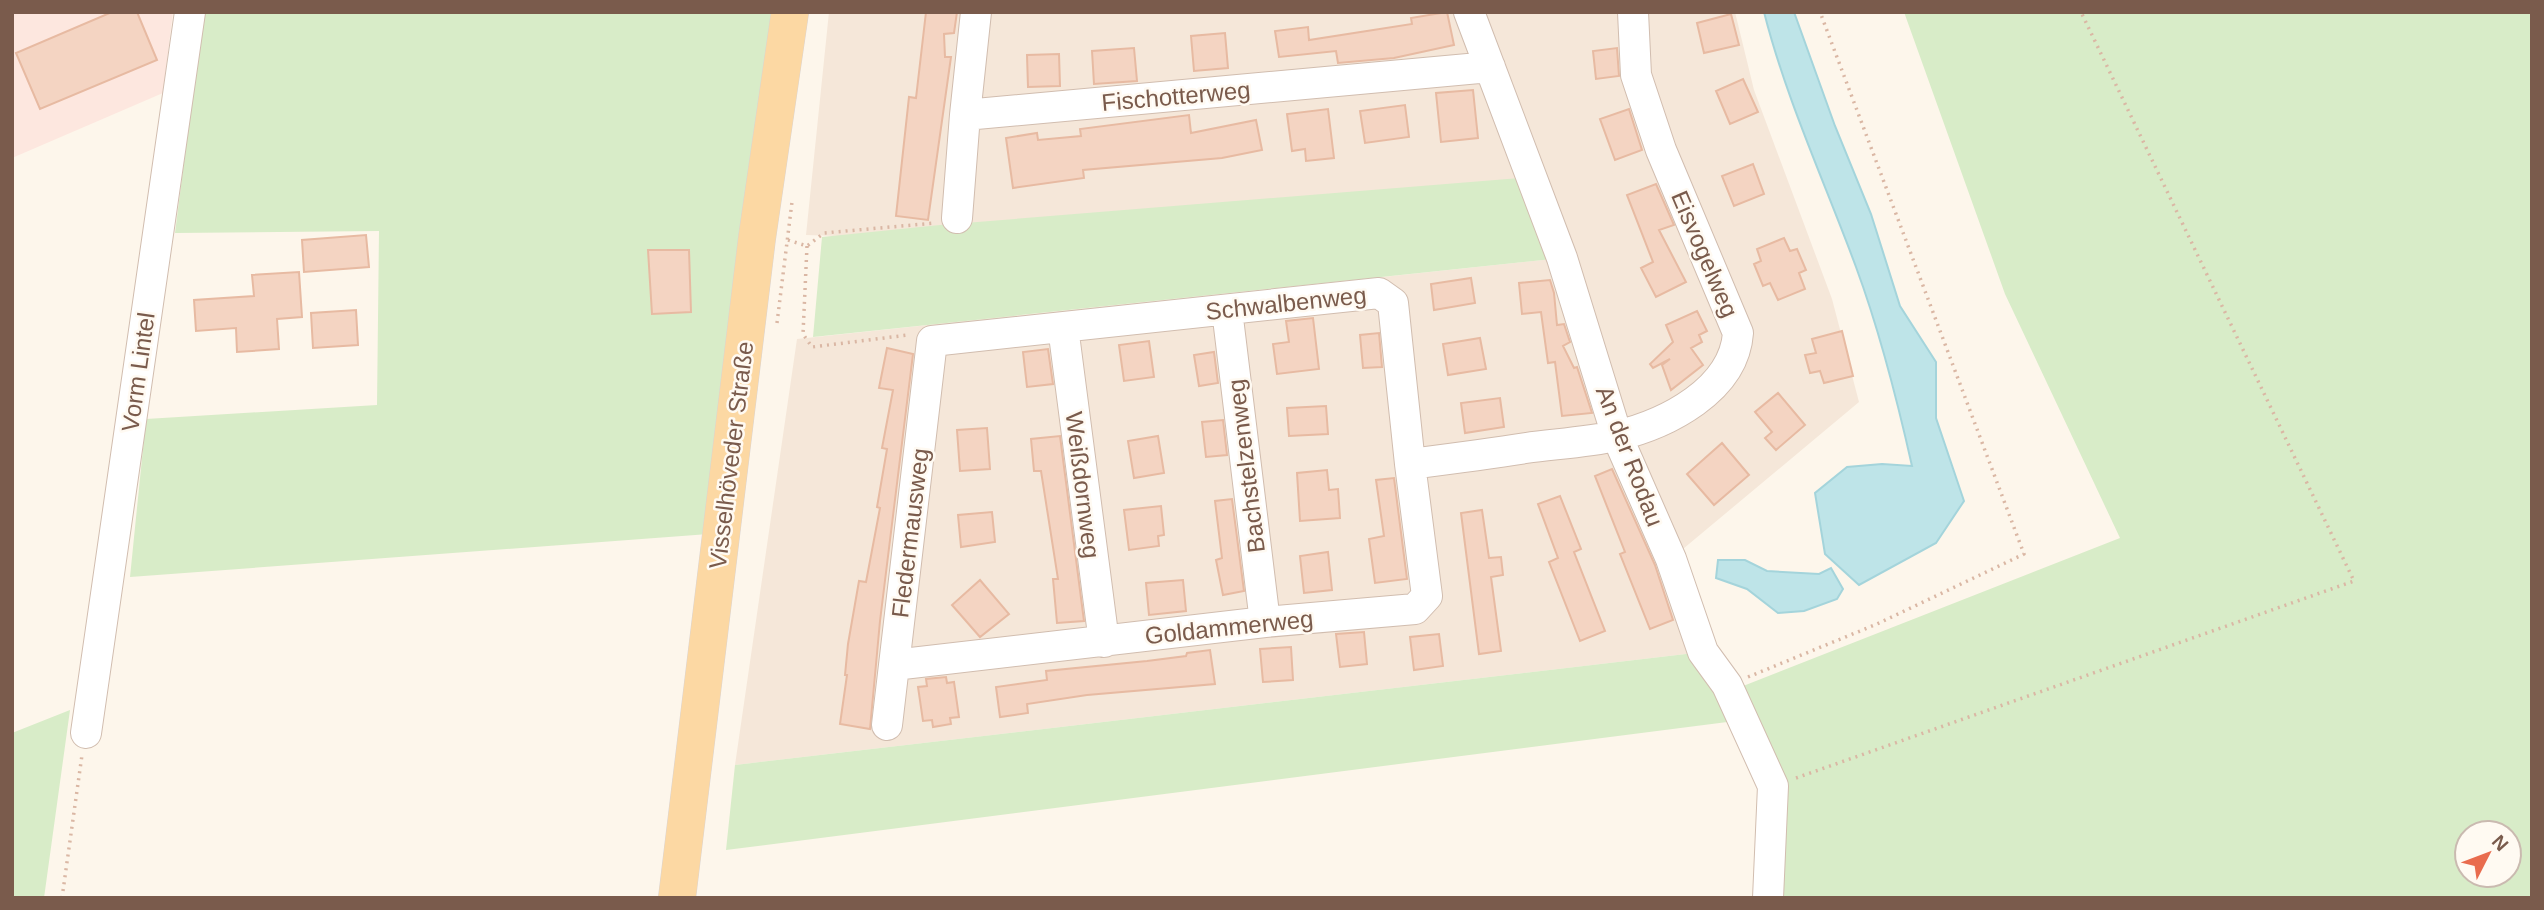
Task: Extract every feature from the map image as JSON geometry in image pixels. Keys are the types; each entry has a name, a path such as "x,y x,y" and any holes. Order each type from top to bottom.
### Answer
{"main road":[{"name":"Visselhöveder Straße","path":"677,898 757,238 790,12"}],"street":[{"name":"Vorm Lintel","path":"86,733 190,12"},
{"path":"957,218 976,12"},
{"name":"An der Rodau","path":"1468,12 1562,258 1617,436 1671,559 1703,652 1727,685 1773,786 1768,898"},
{"name":"Eisvogelweg","path":"1617,436 1668,418 1702,395 1727,371 1737,350 1738,333 1657,137 1636,75 1633,12"},
{"name":"Fischotterweg","path":"965,116 1490,67"},
{"name":"Schwalbenweg","path":"932,341 1379,293 1393,303 1410,464"},
{"name":"Bachstelzenweg","path":"1227,310 1265,622"},
{"name":"Weißdornweg","path":"1063,327 1104,642"},
{"name":"Fledermausweg","path":"887,725 932,341"},
{"path":"1410,464 1617,436"},
{"name":"Goldammerweg","path":"894,666 1265,622 1415,609 1427,596 1410,464"}],"path":[{"path":"1727,685 1877,624 2025,554 1821,12"},
{"path":"1773,786 2354,581 2081,12"},
{"path":"932,341 920,334 811,347 803,334 807,246 824,233 946,222 957,218"},
{"path":"788,240 807,246"},
{"path":"62,898 86,733"}],"shaded area":[{"path":"12,12 173,12 163,93 12,158"},
{"path":"829,12 1735,12 1754,90 1832,299 1859,402 1671,559 1703,652 735,765 797,339 1562,258 806,235"}],"green space":[{"path":"203,12 777,12 722,533 130,577 146,419 377,405 379,231 175,233"},
{"path":"1904,12 2532,12 2532,898 1771,898 1775,785 1733,690 2120,538 2005,294"},
{"path":"1532,177 1562,258 813,337 822,237"},
{"path":"1703,652 1743,720 726,850 735,765"},
{"path":"70,710 44,898 12,898 12,733"}],"water":[{"path":"1764,12 1794,12 1835,126 1871,214 1900,306 1936,362 1936,418 1964,501 1936,543 1859,585 1825,554 1815,493 1847,467 1882,464 1912,466 1873,316 1795,109"},
{"path":"1718,560 1745,560 1767,571 1819,574 1831,568 1843,589 1837,599 1804,611 1778,613 1747,589 1716,578"}],"building":[{"path":"112,12 137,12 157,60 40,109 16,53"},
{"path":"926,12 957,12 954,33 944,34 945,57 951,57 928,220 896,216 909,97 916,98"},
{"path":"1447,12 1454,45 1394,58 1338,63 1336,51 1279,57 1275,31 1308,27 1309,40 1412,24 1411,18"},
{"path":"1731,14 1739,45 1704,53 1697,23"},
{"path":"1225,33 1228,68 1194,71 1191,36"},
{"path":"1134,48 1137,81 1094,84 1092,51"},
{"path":"1617,48 1619,76 1596,79 1593,51"},
{"path":"1059,54 1060,86 1028,87 1027,55"},
{"path":"1743,79 1758,112 1730,124 1716,91"},
{"path":"1473,90 1478,138 1441,142 1436,93"},
{"path":"1405,105 1409,137 1365,143 1360,111"},
{"path":"1328,109 1334,158 1306,161 1305,149 1292,151 1287,114"},
{"path":"1629,109 1642,150 1615,160 1600,119"},
{"path":"1189,115 1191,133 1256,120 1262,150 1222,158 1083,170 1084,178 1013,188 1006,138 1037,133 1038,140 1081,136 1080,129"},
{"path":"1753,164 1764,194 1734,206 1722,176"},
{"path":"1656,184 1674,225 1659,230 1686,282 1656,297 1641,268 1653,262 1627,195"},
{"path":"366,235 369,267 304,272 302,240"},
{"path":"1784,238 1790,251 1797,249 1806,270 1799,273 1805,289 1778,300 1770,283 1763,286 1754,264 1761,261 1757,249"},
{"path":"648,250 689,250 691,312 652,314"},
{"path":"299,272 302,317 277,319 279,349 237,352 236,328 196,331 194,300 254,296 252,275"},
{"path":"1471,278 1475,303 1434,310 1431,284"},
{"path":"1550,280 1557,325 1564,324 1570,342 1563,346 1574,368 1577,367 1592,413 1562,416 1555,362 1548,363 1541,312 1522,314 1519,283"},
{"path":"356,310 358,345 313,348 311,313"},
{"path":"1697,311 1707,331 1699,335 1702,342 1691,348 1703,365 1671,390 1662,365 1670,359 1653,368 1650,364 1673,342 1666,325"},
{"path":"1313,318 1319,369 1277,374 1273,344 1289,342 1286,321"},
{"path":"1842,331 1853,376 1824,383 1820,371 1810,373 1805,355 1816,353 1812,339"},
{"path":"1379,333 1382,367 1363,368 1360,335"},
{"path":"1480,338 1486,369 1448,375 1443,344"},
{"path":"1149,341 1154,377 1124,381 1119,345"},
{"path":"887,348 913,354 880,621 870,729 840,724 848,644 859,581 866,582 880,508 877,507 887,449 882,448 893,390 879,388"},
{"path":"1048,349 1053,384 1027,387 1023,352"},
{"path":"1214,352 1218,383 1199,386 1194,355"},
{"path":"1778,393 1805,425 1776,450 1765,438 1772,432 1755,412"},
{"path":"1500,398 1504,427 1465,433 1461,403"},
{"path":"1326,406 1328,434 1289,436 1287,408"},
{"path":"1223,420 1227,455 1206,457 1202,422"},
{"path":"987,428 990,469 960,471 957,430"},
{"path":"1060,436 1084,621 1057,623 1053,579 1058,579 1041,471 1034,471 1031,439"},
{"path":"1158,436 1164,473 1134,478 1128,441"},
{"path":"1722,443 1749,475 1714,505 1687,474"},
{"path":"1612,469 1655,565 1673,620 1650,629 1620,554 1625,552 1595,476"},
{"path":"1327,470 1329,490 1338,489 1340,518 1300,521 1297,473"},
{"path":"1394,478 1407,579 1375,583 1369,539 1384,536 1376,480"},
{"path":"1560,496 1581,549 1574,552 1605,631 1580,641 1549,562 1558,558 1538,504"},
{"path":"1232,499 1244,591 1223,595 1216,560 1222,558 1215,501"},
{"path":"1161,506 1164,535 1158,536 1159,546 1129,550 1124,510"},
{"path":"1482,510 1489,558 1501,557 1503,575 1491,577 1501,651 1479,654 1461,513"},
{"path":"992,512 995,542 961,547 958,515"},
{"path":"1328,552 1332,590 1304,593 1300,556"},
{"path":"980,580 1009,614 980,637 952,605"},
{"path":"1183,580 1186,611 1149,615 1146,583"},
{"path":"1364,632 1367,664 1340,667 1336,634"},
{"path":"1439,634 1443,666 1414,670 1410,637"},
{"path":"1291,647 1293,680 1263,682 1260,649"},
{"path":"1210,650 1215,684 1087,695 1027,704 1028,713 1000,717 996,687 1047,680 1046,671 1147,661"},
{"path":"946,677 947,683 954,682 959,717 950,718 951,724 933,727 932,720 923,721 918,687 927,686 926,679"}]}
